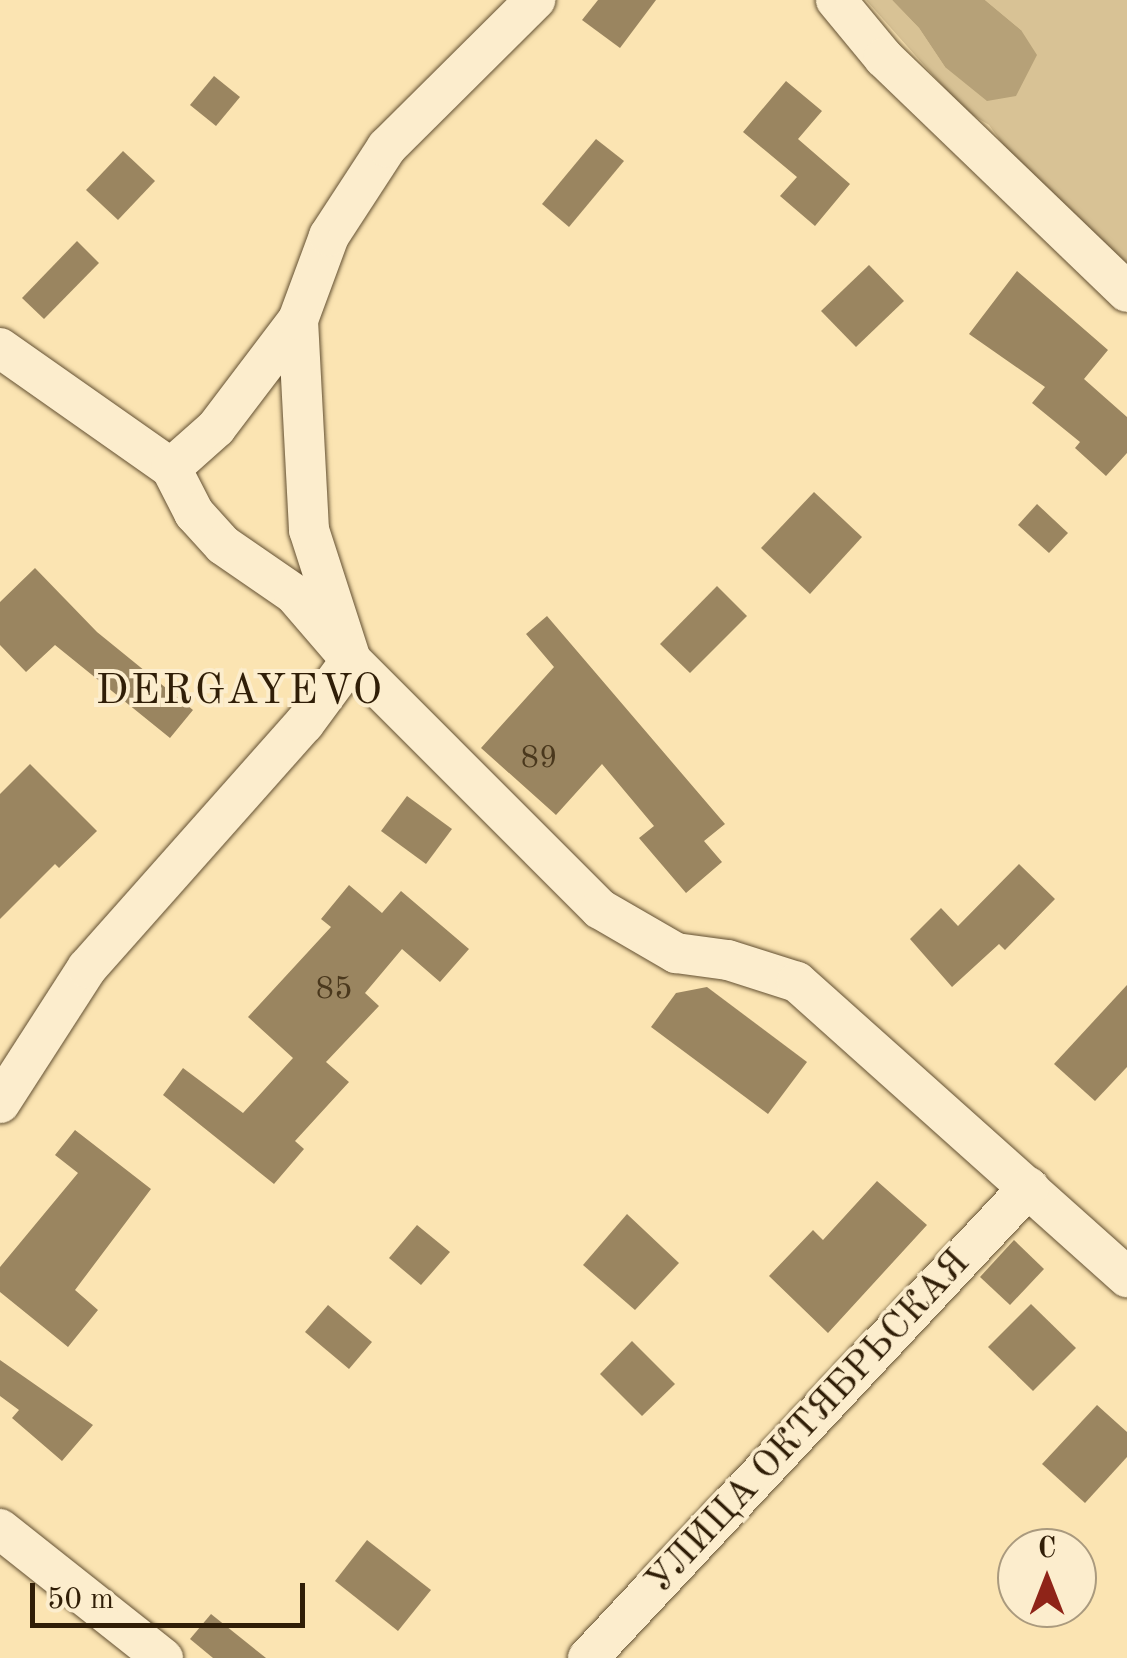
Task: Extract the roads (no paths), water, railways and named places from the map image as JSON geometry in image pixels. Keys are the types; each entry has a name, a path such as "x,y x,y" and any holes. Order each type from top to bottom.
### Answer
{"street":[{"path":"170,468 216,428 298,320 329,236 387,147 535,0"},
{"path":"836,0 884,58 1127,292"},
{"path":"298,320 309,530 352,660"},
{"path":"0,348 170,468 194,513 223,545 294,594 352,660 600,908 676,953 728,960 798,982 1127,1277"},
{"path":"0,1102 86,968 304,724 352,660"},
{"name":"УЛИЦА ОКТЯБРЬСКАЯ","path":"588,1658 1030,1188"},
{"path":"0,1529 163,1658"}],"district":[{"name":"DERGAYEVO","path":"240,692"}]}
